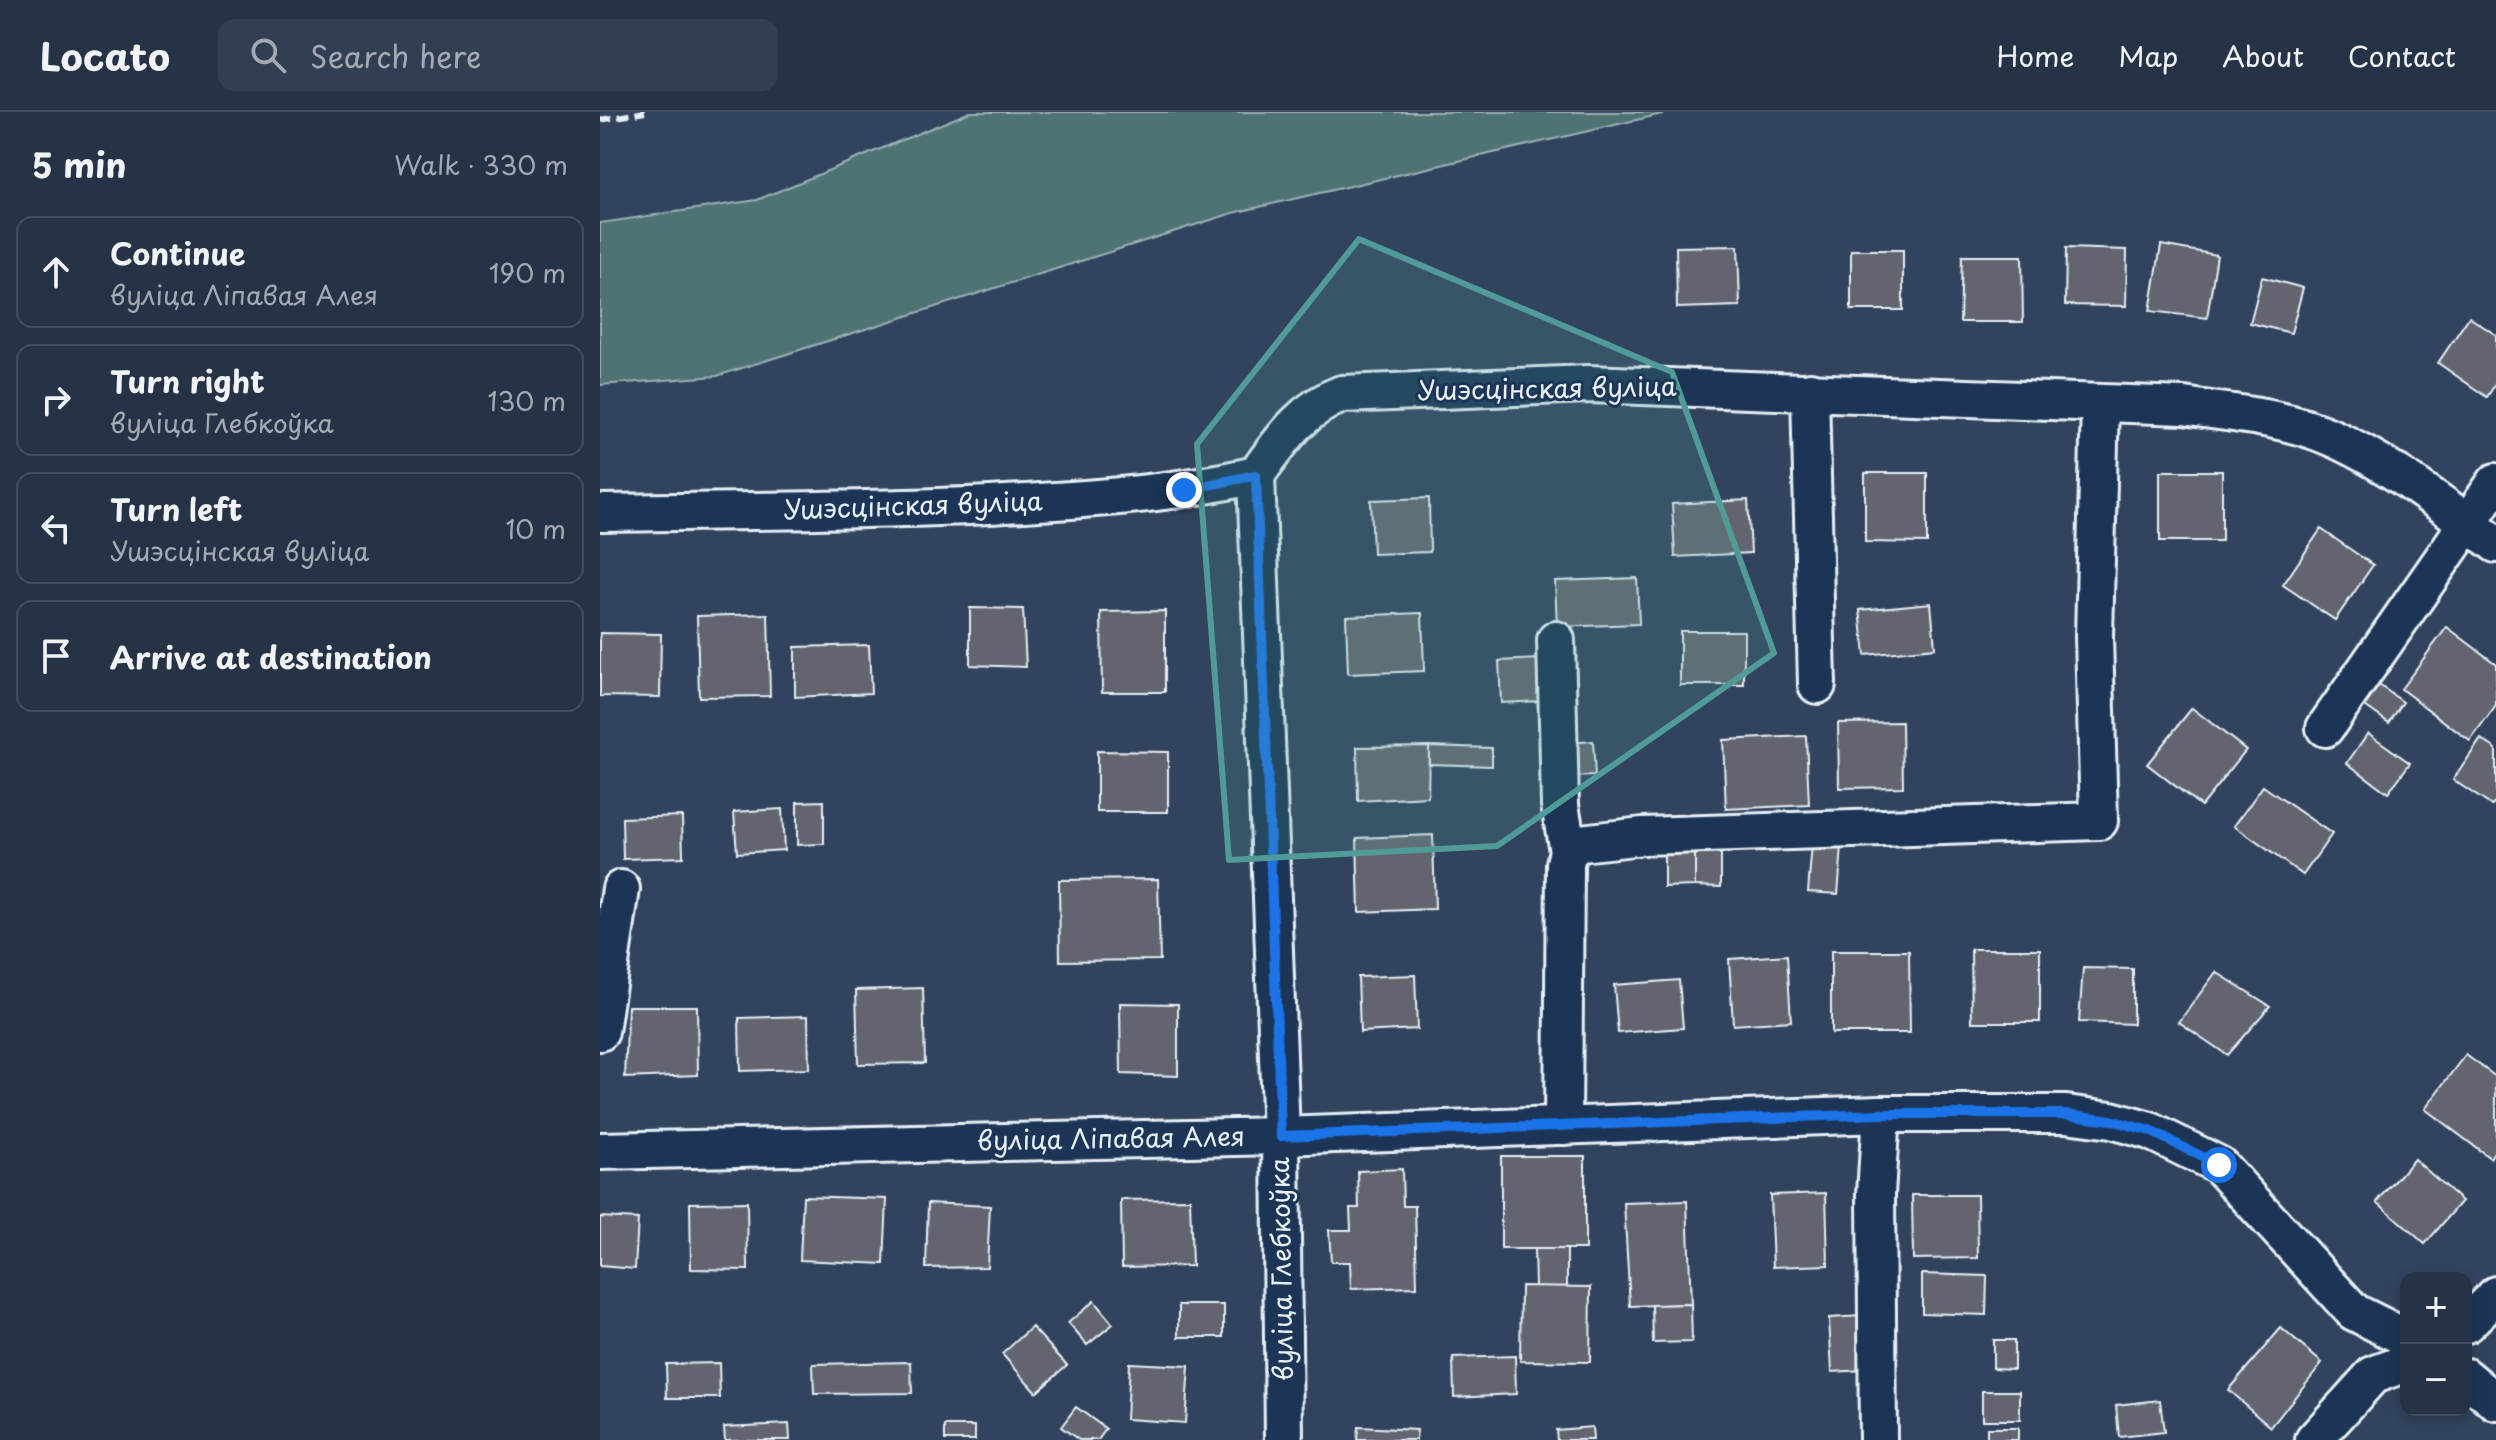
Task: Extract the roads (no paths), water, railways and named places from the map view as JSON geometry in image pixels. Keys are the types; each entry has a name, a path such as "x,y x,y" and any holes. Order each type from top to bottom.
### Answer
{"street":[{"name":"Ушэсцінская вуліца","path":"600,513 908,509 1085,500 1184,490 1256,475 1294,423 1320,402 1342,394 1588,384 2184,406 2272,420 2312,430 2350,446 2496,544"},
{"path":"1810,391 1817,685"},
{"path":"1568,851 1580,843 1643,836 2099,821 2094,637 2100,403"},
{"name":"вуліца Глебкоўка","path":"1256,475 1281,1136 1284,1440"},
{"path":"2325,728 2496,482"},
{"path":"1556,640 1560,805 1568,851 1565,864 1563,1126"},
{"path":"600,1032 621,889"},
{"path":"1878,1440 1876,1194 1881,1114"},
{"name":"вуліца Ліпавая Алея","path":"600,1151 1281,1136 1881,1114 2066,1114 2111,1120 2150,1131 2219,1165 2354,1312 2400,1335"},
{"path":"2472,1318 2496,1295"},
{"path":"2314,1440 2373,1375 2400,1365"},
{"path":"2472,1382 2496,1402"}],"railway":[{"path":"600,120 645,112"}]}
